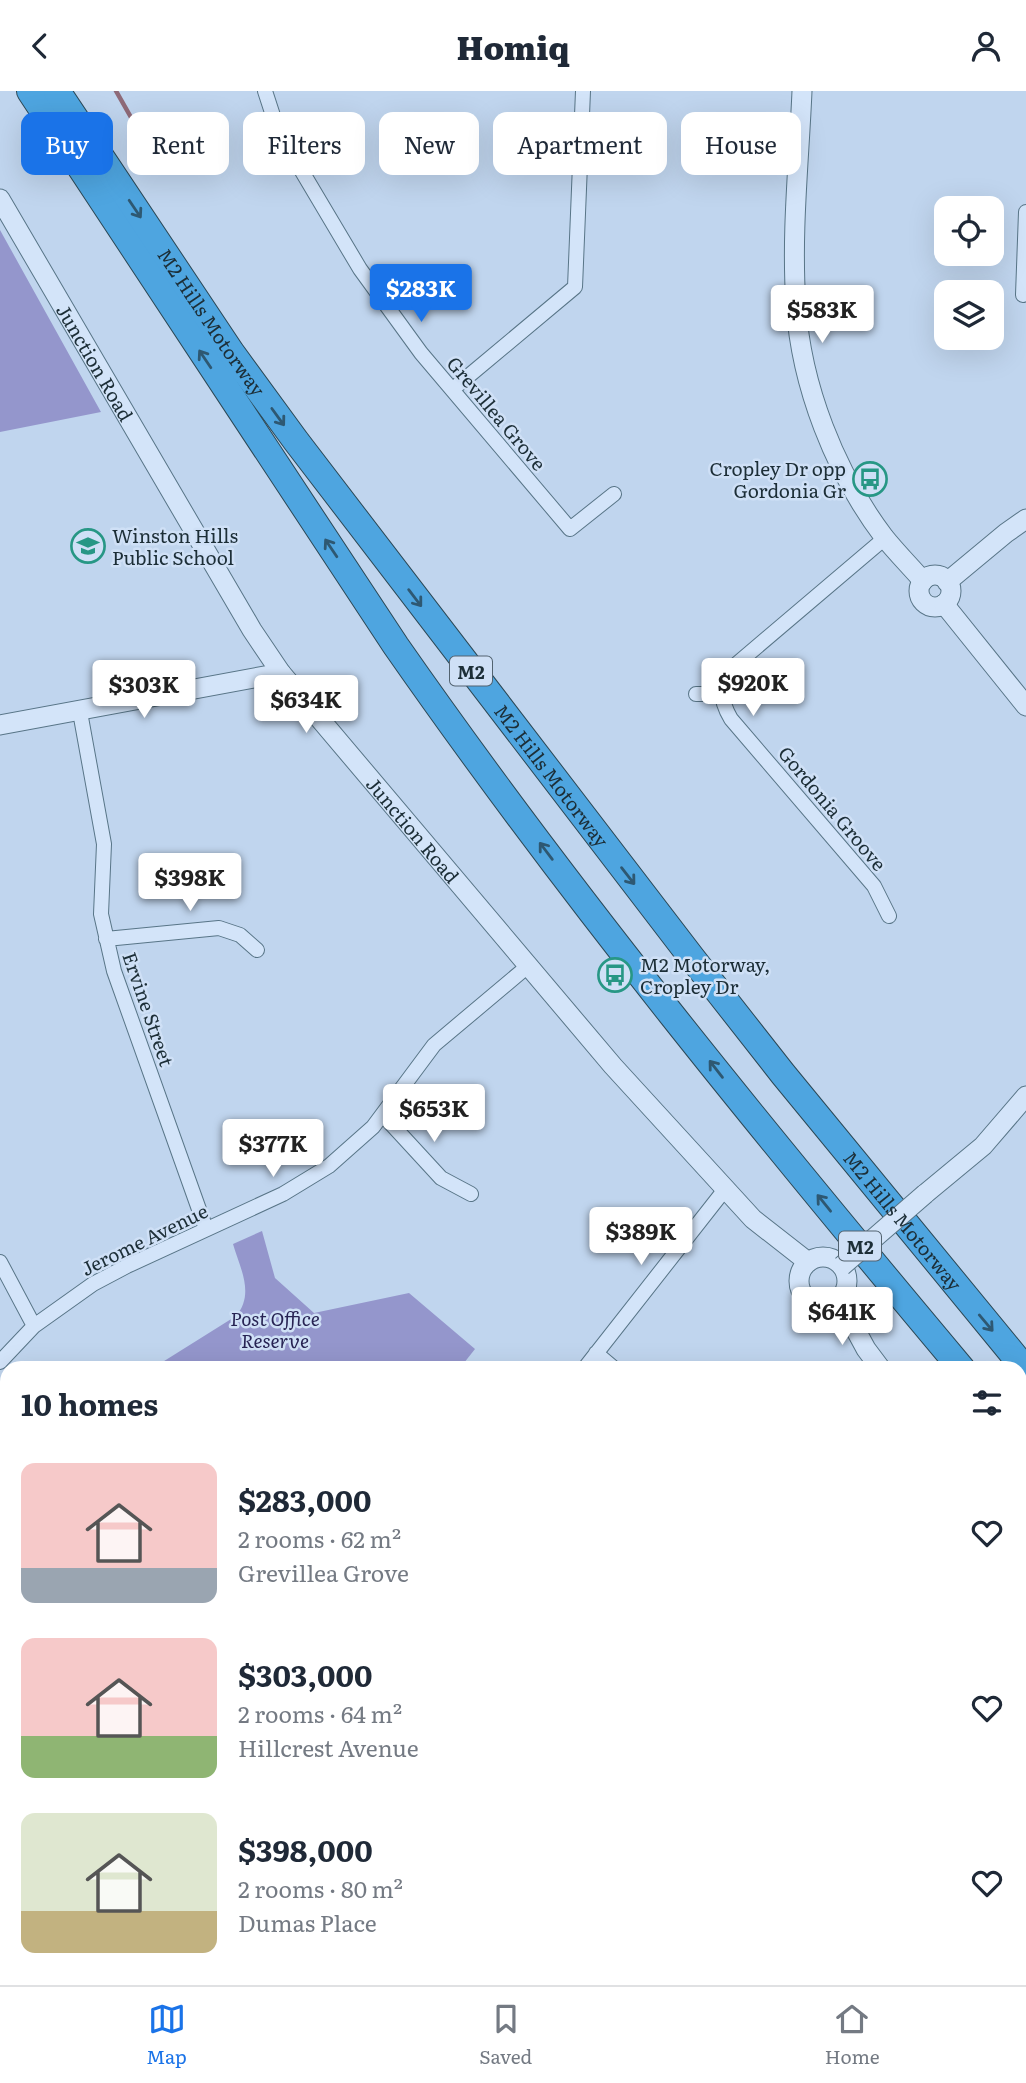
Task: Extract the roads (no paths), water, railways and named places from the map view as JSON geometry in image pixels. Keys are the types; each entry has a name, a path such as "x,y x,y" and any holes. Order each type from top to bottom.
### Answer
{"highway":[{"name":"M2 Hills Motorway","path":"30,91 447,720 622,951 758,1123 955,1361"},
{"name":"M2 Hills Motorway","path":"57,91 231,352 312,461 700,969 1019,1361"}],"street":[{"name":"Grevillea Grove","path":"265,91 278,131 360,269 421,353 570,529 614,494"},
{"path":"453,389 575,287 583,91"},
{"path":"802,91 795,261 796,307 803,351 821,419 852,486 885,538 923,581"},
{"name":"Junction Road","path":"0,199 245,618 281,674 613,1066 768,1233 808,1262"},
{"path":"1023,295 1026,212"},
{"path":"947,582 1026,519"},
{"path":"696,694 721,694 726,673 885,538"},
{"path":"937,576 947,582 950,596 944,604 929,606 921,600 919,590 923,581 937,576"},
{"path":"944,604 1026,706"},
{"path":"0,725 281,674"},
{"name":"Gordonia Groove","path":"721,694 731,719 874,886 889,916"},
{"name":"Ervine Street","path":"80,712 104,843 101,903 106,939 114,971 206,1229"},
{"path":"106,939 219,928 240,935 257,950"},
{"name":"Jerome Avenue","path":"0,1361 34,1326 106,1277 282,1194 316,1175 355,1145 383,1115 434,1045 528,966"},
{"path":"842,1266 983,1146 1026,1096"},
{"path":"383,1115 441,1178 471,1194"},
{"path":"590,1361 726,1188"},
{"path":"828,1258 842,1266 847,1279 839,1300 832,1304 817,1305 804,1297 799,1275 808,1262 828,1258"},
{"path":"0,1262 34,1326"},
{"path":"839,1300 875,1361"},
{"path":"596,1353 606,1361"}],"waterway":[{"path":"116,91 128,112"}],"place":[{"name":"Cropley Dr opp Gordonia Gr","path":"870,479"},
{"name":"Winston Hills Public School","path":"88,546"},
{"name":"M2 Motorway, Cropley Dr","path":"615,975"}],"park label":[{"name":"Post Office Reserve","path":"275,1329"}]}
